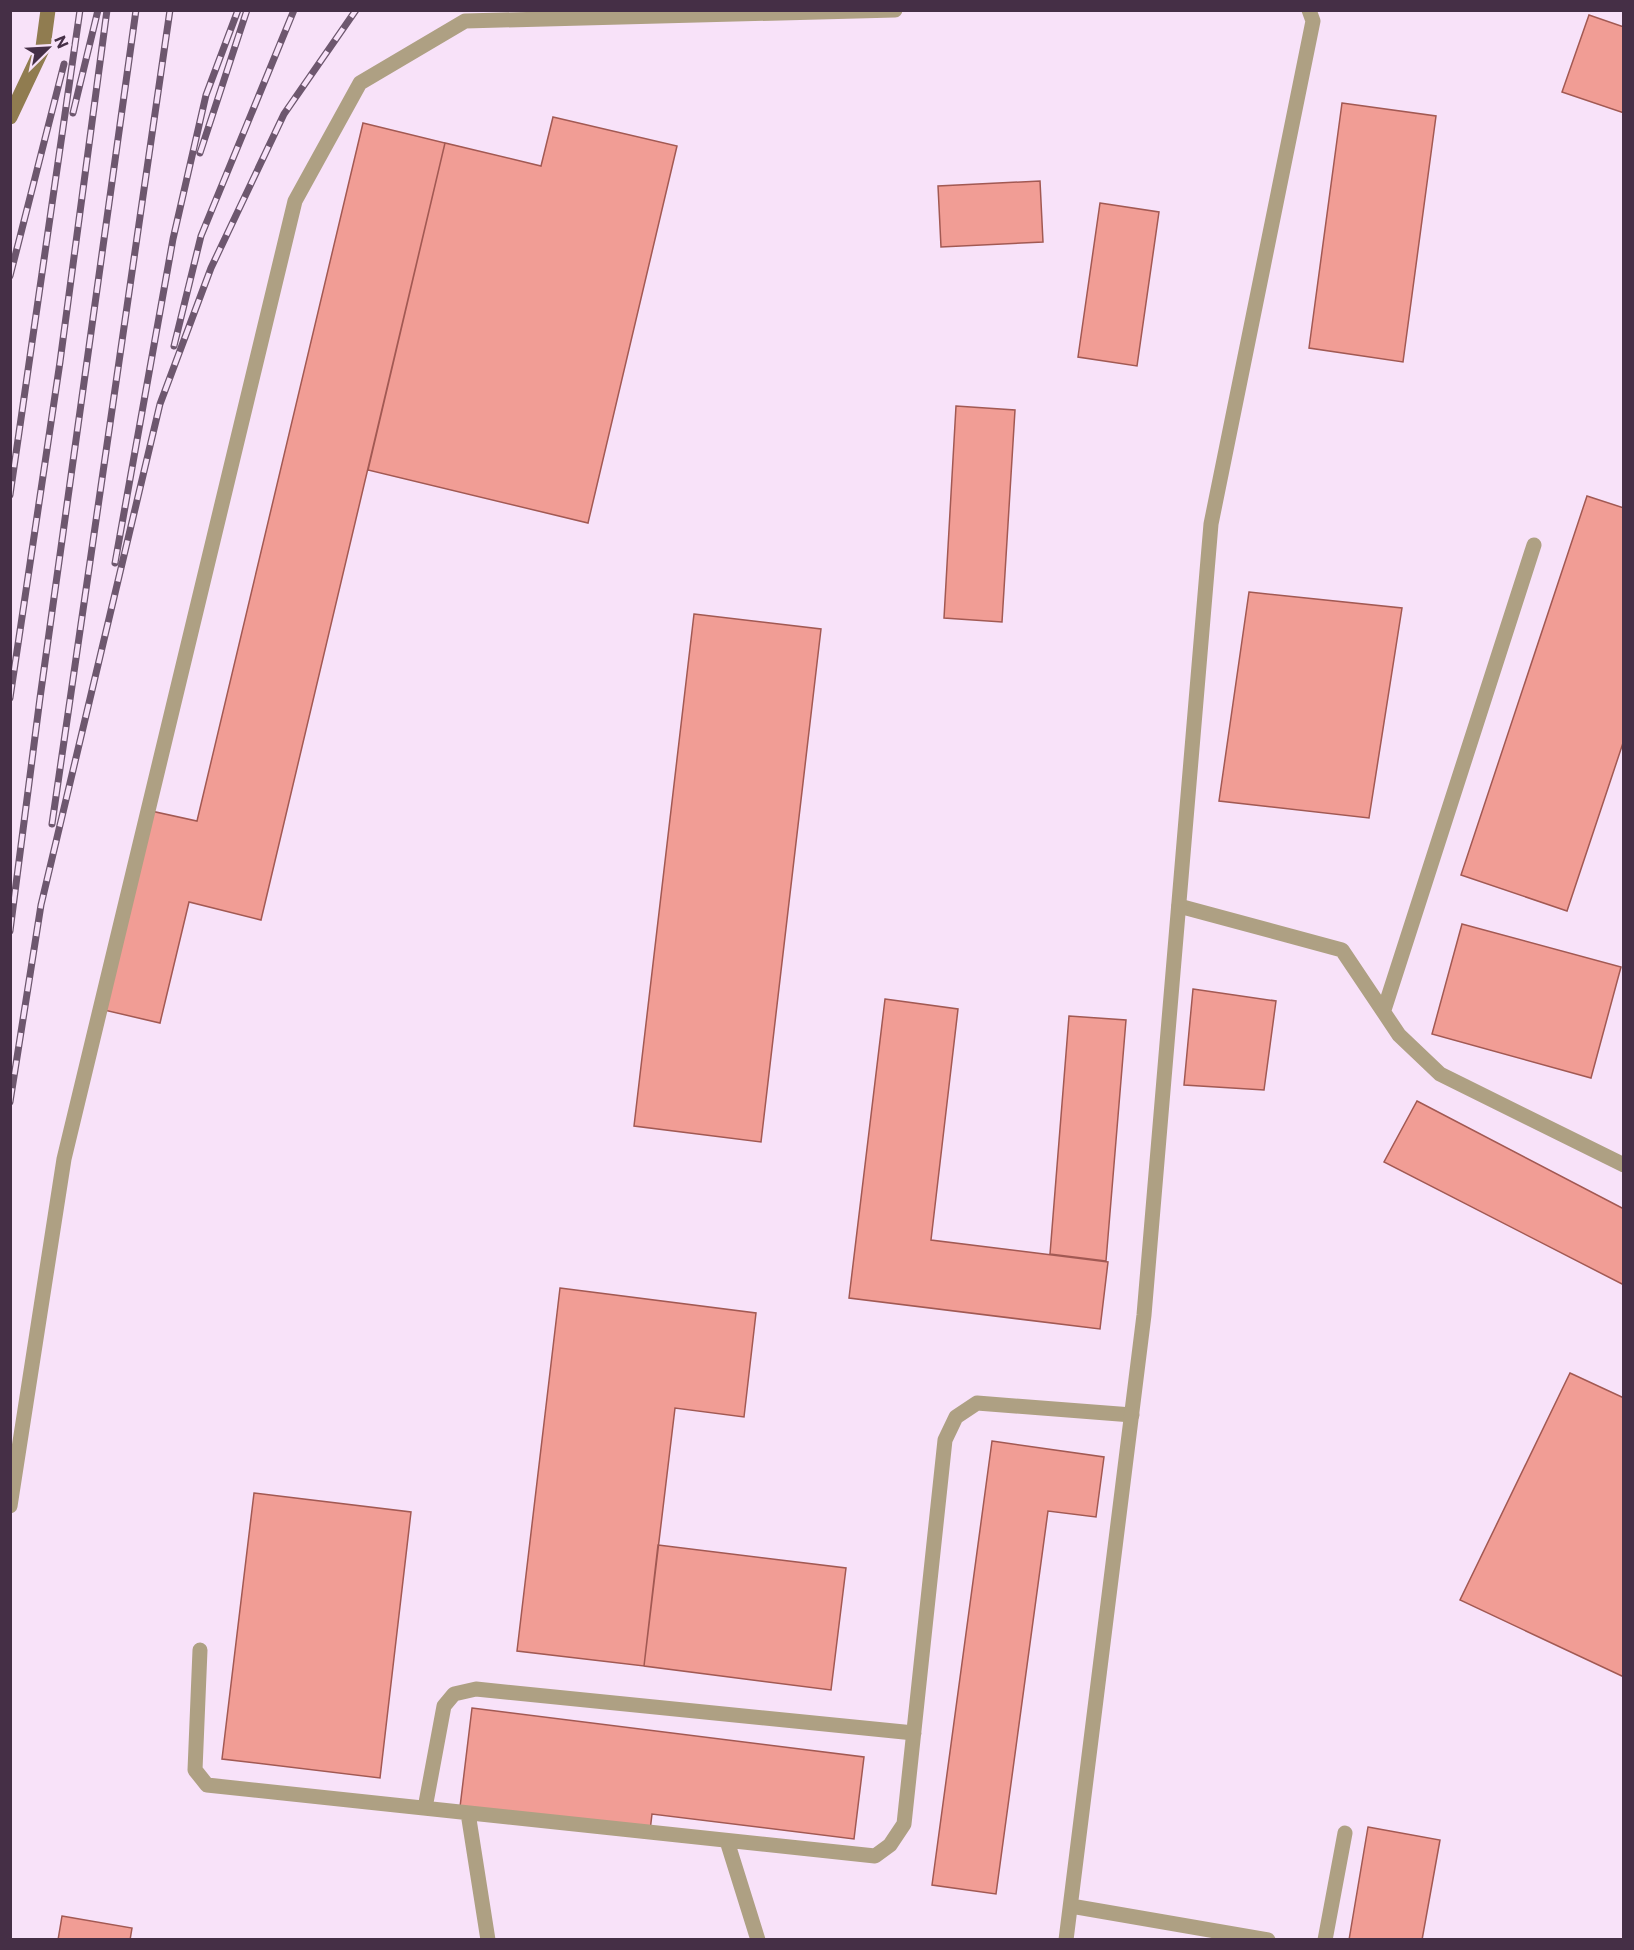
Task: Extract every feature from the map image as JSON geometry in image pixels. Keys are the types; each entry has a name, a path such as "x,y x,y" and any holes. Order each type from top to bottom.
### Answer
{"main road":[{"path":"10,117 43,47 48,10"}],"street":[{"path":"10,1506 64,1159 295,201 360,83 465,21 895,10"},
{"path":"1066,1940 1081,1805 1144,1315 1211,524 1311,32 1313,21 1309,10"},
{"path":"1384,1010 1534,545"},
{"path":"1179,906 1342,950 1399,1035 1440,1074 1623,1166"},
{"path":"200,1650 195,1770 207,1785 874,1856 890,1845 904,1824 945,1440 956,1417 977,1402 1131,1415"},
{"path":"425,1808 444,1706 454,1694 476,1689 914,1733"},
{"path":"468,1813 488,1940"},
{"path":"1325,1940 1345,1833"},
{"path":"727,1841 758,1940"},
{"path":"1071,1906 1268,1940"}],"building":[{"path":"1589,15 1624,27 1624,113 1562,92"},
{"path":"1342,103 1436,116 1403,362 1309,348"},
{"path":"553,117 677,146 588,523 368,470 445,143 541,166"},
{"path":"363,123 445,143 261,920 189,902 160,1023 104,1010 151,811 197,821"},
{"path":"1040,181 1043,242 941,247 938,186"},
{"path":"1100,203 1159,212 1137,366 1078,357"},
{"path":"956,406 1015,410 1002,622 944,618"},
{"path":"1587,496 1624,508 1624,740 1567,911 1461,875"},
{"path":"1249,592 1402,608 1369,818 1219,801"},
{"path":"694,614 821,629 761,1142 634,1126"},
{"path":"1462,924 1621,967 1591,1078 1432,1034"},
{"path":"1193,989 1276,1001 1264,1090 1184,1085"},
{"path":"885,999 958,1009 931,1240 1108,1262 1100,1329 849,1298"},
{"path":"1069,1016 1126,1020 1106,1261 1050,1254"},
{"path":"1417,1101 1624,1209 1624,1285 1384,1162"},
{"path":"560,1288 756,1313 744,1417 675,1408 644,1666 517,1651"},
{"path":"1570,1373 1624,1398 1624,1677 1460,1600"},
{"path":"992,1441 1104,1457 1096,1517 1048,1511 996,1894 932,1885"},
{"path":"254,1493 411,1512 380,1778 222,1759"},
{"path":"658,1545 846,1568 831,1690 644,1666"},
{"path":"472,1708 864,1757 854,1839 652,1814 650,1831 460,1807"},
{"path":"1368,1827 1440,1840 1422,1940 1349,1940"},
{"path":"62,1916 132,1928 130,1940 58,1940"}],"railway":[{"path":"10,495 80,10"},
{"path":"73,113 98,10"},
{"path":"10,698 60,362 107,10"},
{"path":"10,931 40,698 136,10"},
{"path":"52,824 170,10"},
{"path":"115,563 173,239 206,95 238,10"},
{"path":"200,153 247,10"},
{"path":"174,346 201,236 294,10"},
{"path":"10,1102 41,905 160,404 211,268 284,114 356,10"},
{"path":"10,276 64,64"}]}
